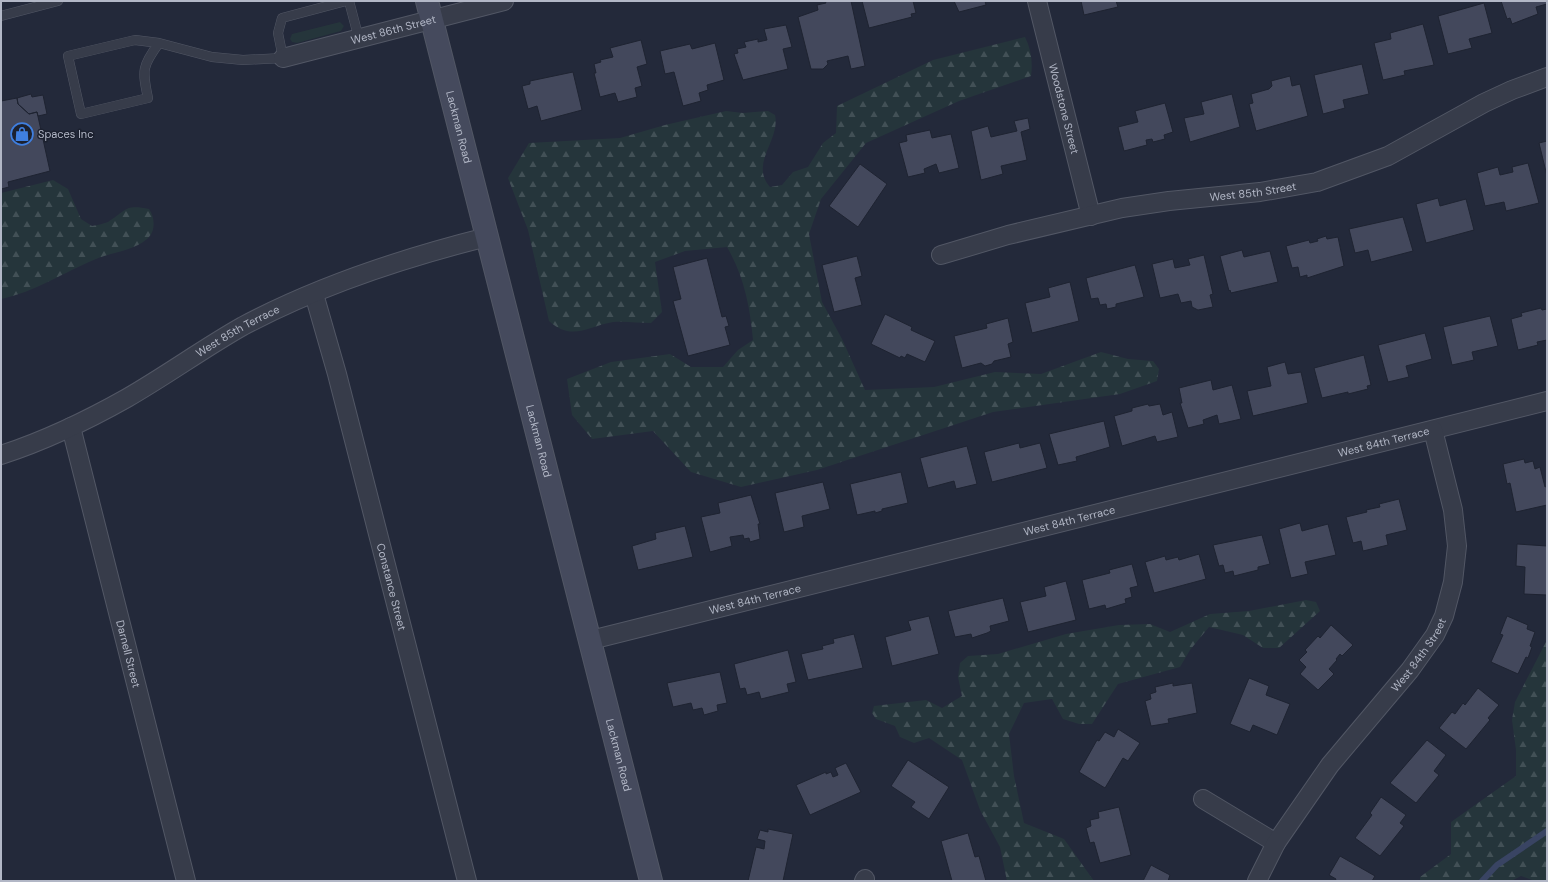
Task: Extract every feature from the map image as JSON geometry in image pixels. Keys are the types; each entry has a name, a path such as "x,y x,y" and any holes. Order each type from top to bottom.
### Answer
{"main road":[{"name":"Lackman Road","path":"429,10 591,640 651,881"}],"street":[{"name":"West 86th Street","path":"283,58 359,39 429,10 504,1"},
{"name":"Woodstone Street","path":"1036,1 1091,216"},
{"name":"West 85th Street","path":"941,255 1008,235 1091,216 1168,201 1260,192 1317,182 1388,156 1484,103 1547,76"},
{"name":"West 85th Terrace","path":"1,455 27,446 70,427 127,398 243,326 314,294 390,263 487,237"},
{"name":"Constance Street","path":"314,294 337,374 467,881"},
{"name":"West 84th Terrace","path":"591,640 1547,401"},
{"name":"Darnell Street","path":"70,427 186,881"},
{"name":"West 84th Street","path":"1257,881 1276,843 1330,765 1424,652 1435,635 1444,616 1454,582 1457,546 1453,510 1433,430"},
{"path":"1203,799 1276,843"}],"lane":[{"path":"1,16 58,1"},
{"path":"159,43 146,59 143,76 148,98 81,114 68,56 135,40 159,43 212,57 243,60 283,58 278,33 282,18 347,1 359,39"}],"green space":[{"path":"340,22 344,26 341,31 297,43 292,42 290,39 292,34"},
{"path":"1025,37 1031,56 1031,76 959,101 866,143 821,199 809,234 822,302 842,339 865,390 934,387 995,372 1041,374 1101,352 1128,359 1153,361 1159,369 1157,381 1120,394 993,412 817,470 741,487 691,472 653,431 592,439 572,415 567,379 611,362 670,354 691,367 723,367 738,350 753,340 748,304 738,269 727,247 685,251 655,262 662,312 651,323 613,322 573,332 565,331 557,327 549,321 528,230 508,178 529,143 620,138 665,125 726,111 743,113 768,111 775,115 776,124 764,160 764,178 770,187 782,185 793,172 808,167 823,143 836,133 837,106 933,60"},
{"path":"53,180 68,189 81,219 92,226 108,222 122,212 135,207 149,209 154,224 152,232 147,239 136,246 84,264 26,292 1,299 1,193"},
{"path":"1306,600 1316,602 1320,611 1279,648 1263,648 1243,635 1209,627 1190,650 1180,667 1118,684 1092,724 1079,724 1063,719 1052,699 1024,703 1009,734 1014,776 1024,823 1064,839 1094,881 1007,881 1000,847 980,810 962,760 929,738 914,743 900,737 895,726 876,719 872,713 874,706 926,700 942,708 962,696 958,677 960,663 968,656 998,654 1066,634 1119,625 1150,624 1170,632 1210,614 1249,611"},
{"path":"1547,640 1547,881 1535,881 1521,876 1511,881 1420,881 1420,877 1451,854 1451,822 1516,776 1516,750 1512,720 1515,702"}],"building":[{"path":"825,1 851,1 865,66 851,69 848,56 827,61 828,64 823,69 811,69 798,17 818,10 817,5 826,3"},
{"path":"862,1 913,1 916,13 911,14 912,17 869,28"},
{"path":"954,1 985,1 986,5 959,12"},
{"path":"1081,1 1116,1 1118,7 1084,15"},
{"path":"1501,1 1547,1 1547,4 1536,7 1538,14 1512,24 1510,18 1507,19"},
{"path":"1484,3 1492,33 1469,39 1472,48 1448,54 1438,16"},
{"path":"1423,24 1434,65 1404,71 1405,75 1383,80 1374,43 1391,39 1390,33"},
{"path":"786,25 792,47 783,49 788,69 743,80 734,54 738,53 737,49 746,47 744,42 758,39 758,42 767,40 764,29"},
{"path":"641,40 647,64 637,67 642,86 635,88 637,97 618,102 615,93 600,97 594,73 596,73 594,64 601,62 600,60 613,57 610,48"},
{"path":"715,43 724,80 707,85 708,90 699,93 701,101 683,106 674,72 665,74 660,51 690,44 692,49"},
{"path":"1362,64 1369,94 1343,100 1345,108 1323,114 1314,75"},
{"path":"573,72 582,110 541,121 537,106 528,109 522,86 530,84 530,81"},
{"path":"1290,76 1292,86 1300,84 1308,116 1256,131 1249,104 1253,103 1251,94 1269,89 1272,86 1271,81"},
{"path":"31,94 32,97 43,95 47,114 38,116 37,112 29,114 18,104 17,98"},
{"path":"1232,94 1240,127 1190,142 1184,118 1204,114 1201,102"},
{"name":"Spaces Inc","path":"17,98 18,104 29,114 37,112 50,171 8,182 9,187 1,189 1,101"},
{"path":"1165,103 1173,132 1164,135 1165,139 1153,142 1152,139 1146,140 1147,145 1124,151 1118,127 1138,122 1135,111"},
{"path":"1028,118 1030,129 1021,132 1027,160 1001,166 1003,174 981,180 971,131 988,126 991,137 1017,131 1014,121"},
{"path":"930,130 932,138 951,134 959,168 939,173 936,164 924,169 925,173 908,177 899,143 907,141 906,135"},
{"path":"1547,141 1547,176 1539,143"},
{"path":"1528,163 1539,203 1506,211 1504,202 1485,206 1477,173 1498,167 1500,175 1513,172 1512,167"},
{"path":"860,164 887,184 858,227 829,206"},
{"path":"1438,198 1440,206 1466,199 1474,230 1426,243 1416,204"},
{"path":"1403,217 1413,251 1371,262 1368,250 1355,253 1349,229"},
{"path":"1326,236 1327,239 1338,237 1344,266 1307,278 1307,275 1300,277 1298,267 1292,268 1286,246 1309,240 1310,243 1318,241 1317,239"},
{"path":"1242,250 1244,257 1270,251 1278,282 1231,293 1230,290 1229,291 1220,256"},
{"path":"1204,255 1213,294 1210,295 1213,307 1198,310 1192,307 1191,301 1181,303 1178,294 1160,298 1152,264 1173,259 1175,268 1190,265 1188,259"},
{"path":"857,256 862,276 855,278 862,305 834,312 822,265"},
{"path":"707,258 722,317 726,316 729,326 725,327 730,345 688,356 673,301 681,299 673,267"},
{"path":"1135,265 1144,297 1116,304 1116,307 1107,309 1106,304 1100,305 1098,298 1091,299 1086,278"},
{"path":"1070,282 1079,321 1032,333 1025,303 1050,297 1048,288"},
{"path":"1541,308 1542,310 1547,309 1547,340 1537,342 1538,345 1518,350 1511,319 1522,316 1521,313"},
{"path":"885,314 912,327 911,330 935,341 925,362 907,354 905,358 901,356 900,358 871,344"},
{"path":"1490,316 1498,346 1472,352 1474,360 1452,365 1443,327"},
{"path":"1008,318 1013,342 1008,344 1011,357 994,361 992,364 985,366 981,363 962,368 954,336 987,328 986,324"},
{"path":"1425,333 1432,359 1406,366 1409,377 1388,382 1378,345"},
{"path":"1364,355 1371,385 1367,386 1368,389 1322,398 1314,368"},
{"path":"1285,362 1288,374 1301,372 1308,403 1253,416 1247,391 1271,386 1267,367"},
{"path":"1211,380 1213,390 1232,385 1241,419 1219,424 1217,415 1203,420 1204,424 1188,428 1180,403 1182,403 1179,388"},
{"path":"1148,404 1149,406 1160,404 1163,415 1172,412 1178,437 1157,442 1155,436 1122,446 1114,416 1132,411 1132,408"},
{"path":"1104,421 1110,447 1076,457 1077,461 1058,465 1049,434"},
{"path":"1019,443 1020,448 1040,443 1047,468 992,482 984,452"},
{"path":"967,446 977,484 956,489 954,481 928,488 920,458"},
{"path":"1524,459 1525,463 1533,461 1535,469 1540,467 1545,487 1547,486 1547,505 1516,512 1510,483 1507,484 1503,464"},
{"path":"901,472 908,503 882,509 882,511 875,513 875,511 857,515 850,484"},
{"path":"823,482 830,509 802,516 804,527 784,532 775,493"},
{"path":"751,495 760,524 758,524 760,539 750,542 749,538 744,539 743,535 730,537 732,546 710,552 701,517 720,513 718,503"},
{"path":"1399,499 1407,530 1386,535 1388,545 1363,551 1361,541 1353,543 1346,517 1367,512 1366,510 1380,507 1379,504"},
{"path":"1300,523 1302,531 1328,524 1336,555 1305,562 1308,574 1291,578 1279,529"},
{"path":"685,526 693,557 638,570 632,546 656,539 655,533"},
{"path":"1262,535 1270,564 1258,567 1258,570 1234,576 1233,571 1225,573 1223,565 1219,566 1213,545"},
{"path":"1517,544 1547,546 1547,595 1524,594 1525,567 1516,566"},
{"path":"1199,554 1206,579 1154,593 1145,562 1165,556 1166,560 1178,557 1179,560"},
{"path":"1132,564 1138,586 1130,588 1132,597 1125,599 1126,603 1106,609 1105,605 1089,609 1082,580 1110,573 1109,570"},
{"path":"1066,581 1076,620 1028,632 1020,602 1046,596 1044,587"},
{"path":"1003,598 1009,621 990,626 991,631 972,638 971,634 955,637 948,611"},
{"path":"929,616 939,654 892,666 885,637 911,630 908,621"},
{"path":"1507,616 1528,625 1527,629 1535,632 1528,658 1526,657 1518,674 1491,662 1503,635 1500,634"},
{"path":"1331,625 1353,645 1342,656 1340,654 1336,659 1337,660 1329,669 1334,674 1318,690 1300,674 1306,667 1299,660 1307,652 1305,650 1318,636 1320,638"},
{"path":"854,634 863,668 808,680 801,654 823,649 822,646 834,643 833,639"},
{"path":"788,650 796,682 787,684 789,692 761,699 759,692 747,695 745,688 740,689 734,664"},
{"path":"720,672 727,703 717,705 718,711 704,715 702,708 693,710 691,703 673,707 667,683"},
{"path":"1249,678 1269,686 1266,695 1290,704 1277,735 1253,725 1250,732 1230,724"},
{"path":"1173,683 1173,686 1192,683 1197,713 1168,719 1169,723 1151,726 1145,701 1151,699 1150,694 1156,692 1155,687"},
{"path":"1478,688 1499,705 1488,718 1490,720 1466,749 1439,728 1452,712 1455,714 1463,703 1465,705"},
{"path":"1118,729 1140,743 1128,761 1123,758 1105,788 1079,772 1097,740 1099,741 1105,732 1114,737"},
{"path":"1427,740 1446,755 1434,771 1439,775 1416,803 1390,783"},
{"path":"908,760 949,787 929,819 911,807 915,802 891,786"},
{"path":"846,763 861,792 810,815 796,785 826,772 826,774 831,772 833,777 838,775 835,768"},
{"path":"1381,797 1406,815 1400,823 1404,826 1380,856 1355,838 1372,815 1370,813"},
{"path":"1119,807 1131,855 1100,863 1094,842 1090,843 1086,828 1091,826 1090,820 1099,818 1098,812"},
{"path":"768,829 793,834 783,881 748,881 756,847 764,849 765,841 757,839 760,830 768,832"},
{"path":"968,833 975,857 979,856 986,881 952,881 941,841"},
{"path":"1340,856 1375,876 1372,881 1335,881 1336,879 1329,875"},
{"path":"1151,865 1170,875 1168,881 1143,881"}],"waterway":[{"path":"1482,881 1497,865 1547,831"}],"place":[{"name":"Spaces Inc","path":"22,134"}]}
